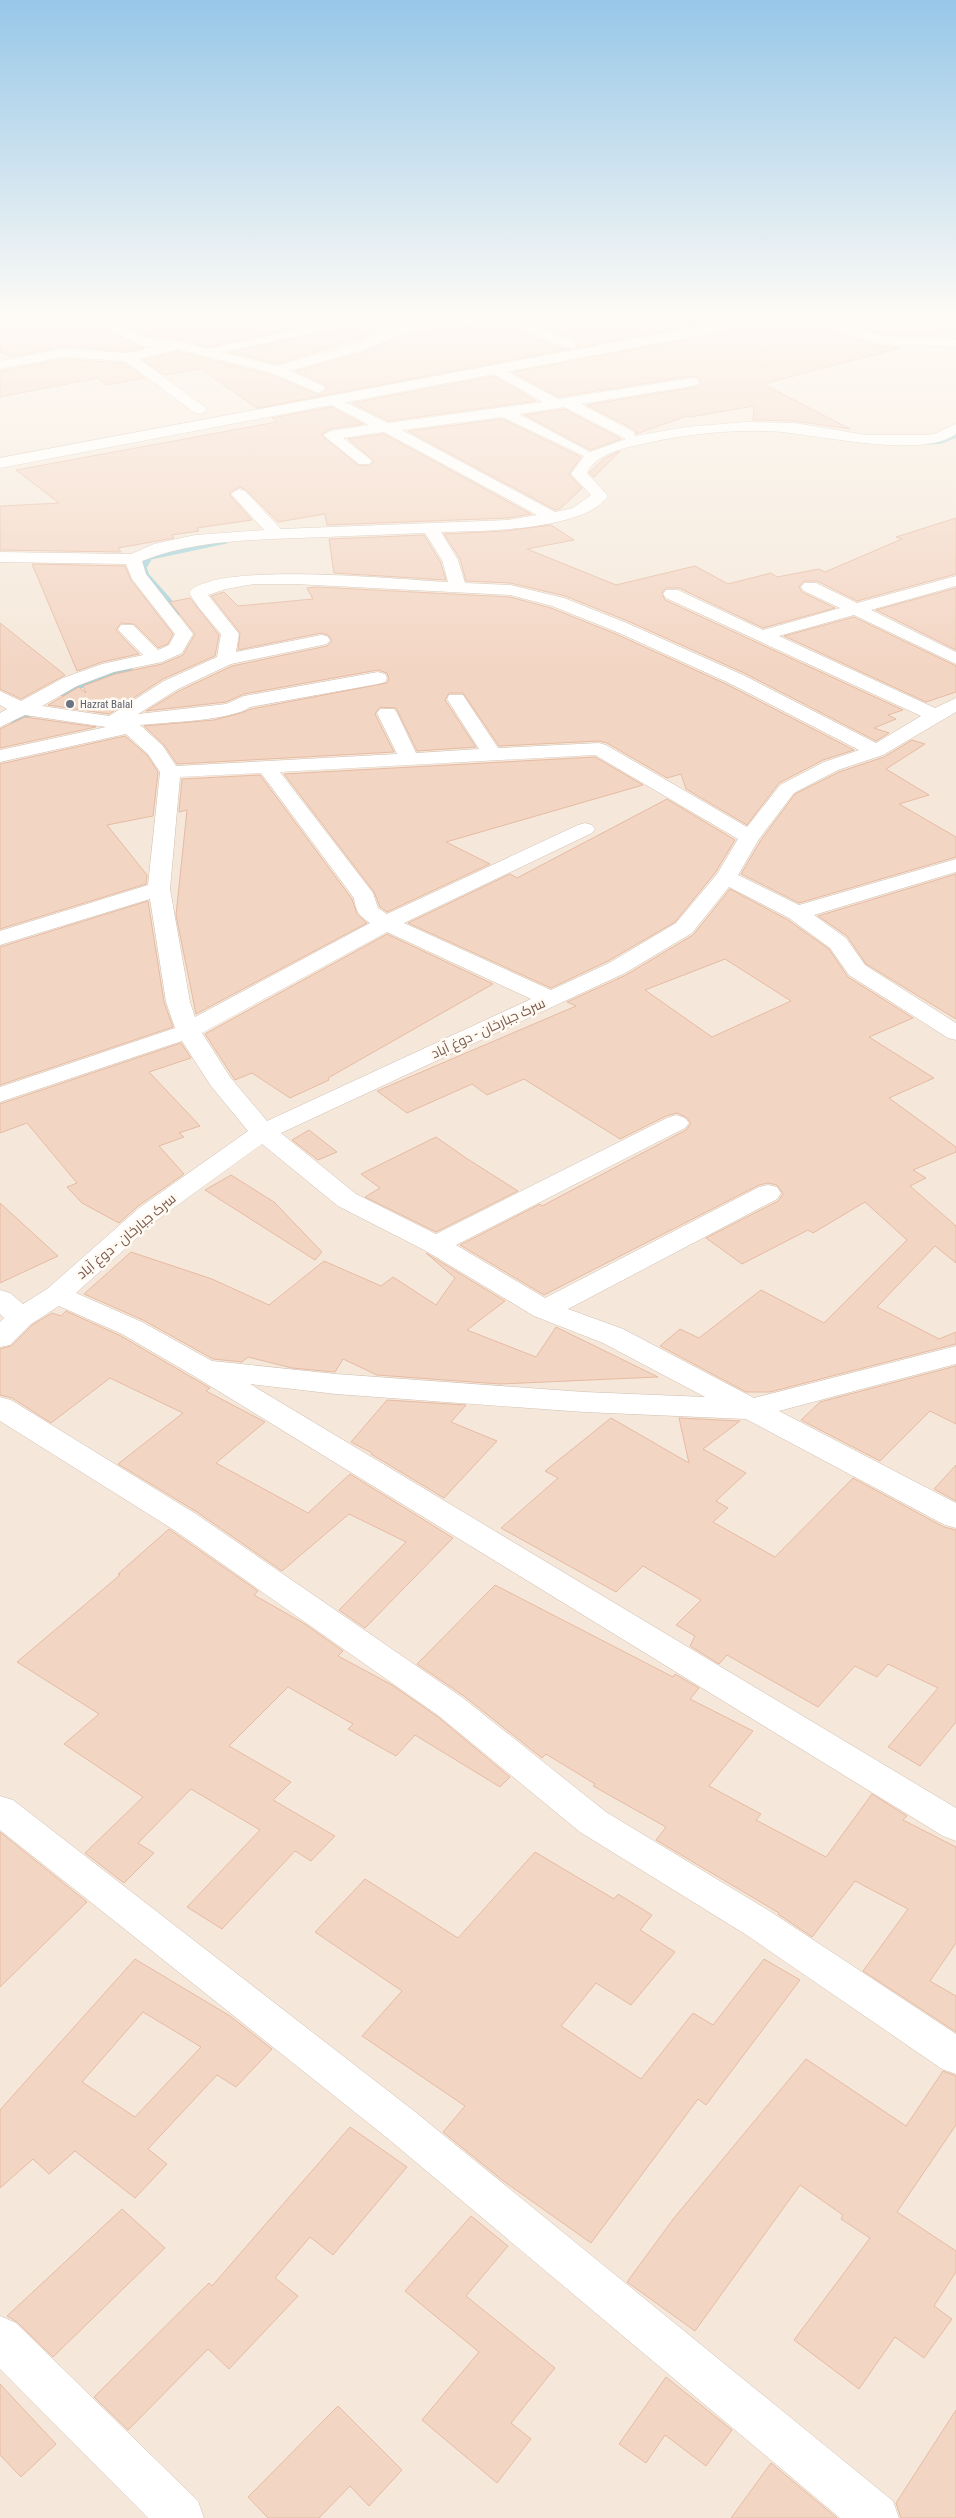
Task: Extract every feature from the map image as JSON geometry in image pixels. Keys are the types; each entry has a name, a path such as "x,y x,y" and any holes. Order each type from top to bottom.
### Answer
{"street":[{"path":"0,450 78,435"},
{"path":"0,463 147,435"},
{"path":"333,435 330,435 364,460"},
{"path":"399,435 551,516"},
{"path":"548,435 583,452"},
{"path":"0,557 133,560 160,548 195,540 277,534 508,525 578,512 600,496 579,474 582,466 591,457 613,447 645,438 667,435"},
{"path":"847,435 868,439 929,439 946,435"},
{"path":"239,494 277,534"},
{"path":"430,528 450,560 458,587"},
{"path":"6,709 109,668 156,658 176,649 184,634 138,575 133,560"},
{"path":"226,660 230,634 224,624 203,605 198,593 204,589 222,584 262,579 510,590 558,602 623,628 736,679 876,751"},
{"path":"764,635 853,608 956,581"},
{"path":"810,587 956,659"},
{"path":"672,594 936,716"},
{"path":"128,629 156,658"},
{"path":"121,725 171,685 226,660 321,640"},
{"path":"0,756 121,725 226,710 236,708 244,702 378,678"},
{"path":"456,700 492,754"},
{"name":"سرک جبارخان - دوغ آباد","path":"0,1338 21,1318 57,1295 148,1214 262,1132 617,968 684,928 726,878 750,837 787,789 832,766 876,751 956,704"},
{"path":"6,709 121,725 156,750 170,772 159,889 178,1002 188,1031 220,1081 262,1132 348,1200 436,1245 544,1310 613,1336 956,1517"},
{"path":"387,713 409,759"},
{"path":"170,772 599,748 750,837"},
{"path":"267,768 365,898 367,911 386,923 551,999"},
{"path":"0,1095 188,1031 386,923 585,829"},
{"path":"797,913 956,865"},
{"path":"726,878 797,913 838,944 857,970 956,1033"},
{"path":"0,938 159,889"},
{"path":"436,1245 676,1123"},
{"path":"544,1310 768,1193"},
{"path":"57,1295 132,1328 204,1369 813,1742 956,1826"},
{"path":"0,1299 21,1318"},
{"path":"204,1369 336,1384 584,1402 749,1409 956,1355"},
{"path":"0,1408 185,1522 443,1702 593,1822 758,1923 956,2056"},
{"path":"0,1810 400,2124 876,2518"},
{"path":"0,2338 181,2518"}],"shaded area":[{"path":"0,435 956,435 956,2518 0,2518"}],"building":[{"path":"209,435 322,435 358,465 369,466 374,461 348,439 385,435 531,514 508,518 327,525 325,514 278,522 246,490 240,487 230,492 230,495 252,520 197,528 199,531 172,535 174,538 118,548 121,552 0,550 0,506 59,503 16,470"},
{"path":"415,435 534,435 581,457 569,474 582,488 561,508 555,510"},
{"path":"561,435 612,435 621,439 590,450"},
{"path":"620,451 594,477 589,473 603,459"},
{"path":"956,518 956,574 857,601 817,581 804,581 799,587 802,592 835,608 763,628 679,588 666,588 662,593 665,600 903,710 888,715 896,719 874,728 889,733 876,741 744,673 630,622 565,596 510,583 466,581 460,559 444,534 505,531 551,525 574,540 527,549 616,585 695,566 728,584 771,573 777,577 819,569 825,572 902,539 896,537"},
{"path":"424,535 440,561 446,580 334,573 329,539"},
{"path":"32,564 125,566 131,580 173,634 168,644 158,648 134,624 121,623 116,630 139,654 102,662 77,671"},
{"path":"307,588 510,597 551,608 616,634 728,685 854,750 823,760 779,783 747,825 686,789 681,774 667,778 607,743 599,741 499,746 463,693 449,693 445,700 476,747 417,751 396,708 380,707 375,714 394,752 177,764 164,745 144,726 214,720 251,709 387,683 389,679 387,673 378,670 244,694 226,702 146,711 179,691 232,666 327,646 332,641 328,635 321,633 238,650 240,633 211,596 224,592 238,606 313,599"},
{"path":"956,588 956,650 876,610"},
{"path":"190,598 219,635 215,656 163,679 109,714 48,705 79,687 86,693 83,686 115,674 162,664 183,655 195,634 170,602"},
{"path":"854,617 956,666 956,692 926,702 784,636"},
{"path":"0,623 65,675 21,699 0,689"},
{"path":"25,717 96,727 0,748 0,729"},
{"path":"125,736 147,755 158,772 153,816 107,825 147,875 146,884 0,929 0,764"},
{"path":"912,740 925,744 886,769 929,795 899,804 956,837 956,857 799,903 741,874 761,840 795,794 839,772 884,757"},
{"path":"595,757 643,785 446,842 490,864 387,912 380,907 374,892 284,774"},
{"path":"260,775 352,899 357,914 367,923 196,1014 176,915 187,810 179,812 182,779"},
{"path":"667,799 735,840 715,873 675,922 608,961 551,988 408,923 510,874 517,878"},
{"path":"956,874 956,1019 866,964 847,936 818,916"},
{"path":"730,889 788,920 829,949 848,977 913,1018 869,1037 934,1078 889,1098 956,1147 956,1152 913,1170 926,1178 910,1186 956,1226 956,1263 935,1246 877,1307 939,1339 956,1332 956,1344 770,1392 746,1392 660,1346 680,1329 699,1338 761,1290 824,1323 907,1240 865,1202 813,1233 808,1230 742,1264 706,1238 778,1201 783,1194 777,1185 768,1183 759,1185 544,1295 460,1245 540,1204 542,1206 686,1130 691,1123 686,1117 677,1113 666,1116 620,1139 524,1079 487,1095 472,1084 407,1113 377,1091 576,1006 567,1002 626,975 693,935","holes":["725,959 791,1001 712,1037 645,990"]},
{"path":"148,901 164,1002 173,1027 0,1085 0,947"},
{"path":"387,934 493,984 328,1078 329,1080 290,1098 252,1073 235,1080 205,1034"},
{"path":"181,1043 191,1058 149,1072 200,1126 179,1133 184,1137 159,1146 184,1174 138,1206 119,1223 82,1203 67,1187 77,1183 27,1123 0,1133 0,1104"},
{"path":"309,1130 337,1152 318,1160 292,1140"},
{"path":"436,1137 518,1191 436,1232 365,1197 380,1188 361,1174"},
{"path":"231,1175 274,1202 322,1252 315,1260 205,1190"},
{"path":"0,1203 58,1256 0,1283"},
{"path":"131,1252 212,1279 269,1305 324,1261 381,1286 393,1277 436,1305 455,1278 426,1253 505,1301 467,1330 536,1357 556,1327 658,1377 500,1384 377,1375 343,1359 335,1372 292,1368 248,1357 242,1362 213,1359 143,1320 84,1294"},
{"path":"66,1311 121,1336 210,1388 206,1391 265,1422 216,1463 308,1513 350,1474 453,1538 365,1628 339,1610 406,1542 349,1514 282,1571 197,1512 118,1464 183,1413 110,1378 51,1423 12,1398 0,1395 0,1349 11,1346 32,1325 52,1313 61,1316"},
{"path":"956,1366 956,1424 930,1411 880,1461 801,1420 820,1402"},
{"path":"387,1400 466,1405 451,1422 497,1441 444,1498 351,1442"},
{"path":"611,1418 689,1463 679,1418 740,1421 703,1449 746,1473 716,1501 728,1508 713,1522 775,1557 853,1478 944,1527 956,1530 956,1722 920,1766 888,1747 938,1688 888,1664 877,1677 855,1666 818,1707 727,1655 719,1664 690,1646 695,1636 676,1625 701,1600 643,1566 616,1592 501,1528 558,1478 545,1471"},
{"path":"956,1465 956,1501 934,1489"},
{"path":"169,1529 258,1591 254,1595 305,1624 343,1651 338,1656 392,1685 438,1717 510,1777 500,1787 415,1735 396,1756 348,1729 353,1724 288,1687 229,1746 291,1782 273,1800 335,1836 311,1861 295,1851 222,1929 187,1907 260,1830 191,1789 138,1843 154,1853 124,1883 85,1853 143,1797 64,1744 99,1714 17,1662 120,1575 118,1574"},
{"path":"495,1585 673,1677 675,1674 699,1688 690,1699 753,1731 709,1786 761,1814 756,1820 826,1857 872,1794 907,1816 903,1820 956,1847 956,1943 930,1981 956,1996 956,2032 863,1971 908,1909 855,1881 812,1937 779,1913 656,1840 666,1827 593,1786 595,1784 546,1754 542,1758 464,1696 417,1664"},
{"path":"0,1832 87,1902 0,1987"},
{"path":"535,1852 614,1899 618,1894 652,1915 640,1930 675,1952 631,2005 596,1983 561,2026 641,2079 693,2013 713,2025 764,1959 800,1980 706,2105 698,2099 591,2243 502,2180 443,2132 465,2106 362,2036 402,1991 315,1932 365,1879 458,1938"},
{"path":"135,1959 230,2016 272,2049 236,2087 217,2075 148,2149 167,2164 135,2198 75,2151 49,2174 33,2159 0,2188 0,2110","holes":["143,2012 201,2047 135,2117 82,2082"]},
{"path":"806,2059 906,2126 943,2071 956,2076 956,2125 897,2212 956,2251 956,2272 934,2306 952,2319 924,2358 895,2337 859,2389 794,2340 870,2238 841,2219 843,2215 800,2185 695,2331 627,2282 674,2218"},
{"path":"350,2127 407,2167 333,2255 310,2237 275,2278 298,2296 229,2369 208,2349 128,2430 94,2397 209,2283 212,2286"},
{"path":"122,2209 165,2248 53,2357 17,2322 7,2316"},
{"path":"471,2216 508,2246 466,2296 555,2368 511,2423 531,2439 497,2483 422,2420 479,2352 405,2291"},
{"path":"666,2377 732,2430 706,2466 665,2435 646,2463 619,2444"},
{"path":"0,2384 56,2444 21,2477 0,2455"},
{"path":"338,2406 402,2470 369,2506 350,2486 319,2518 268,2518 248,2497"},
{"path":"956,2410 956,2518 901,2518 896,2503"},
{"path":"771,2463 837,2518 731,2518"}],"waterway":[{"path":"927,442 941,441 956,435"},
{"path":"145,565 150,557 225,541"},
{"path":"145,563 143,567 146,576 178,612"},
{"path":"63,693 93,679 129,668"},
{"path":"0,739 21,718 37,708"}],"place":[{"name":"Hazrat Balal","path":"70,704"}]}
